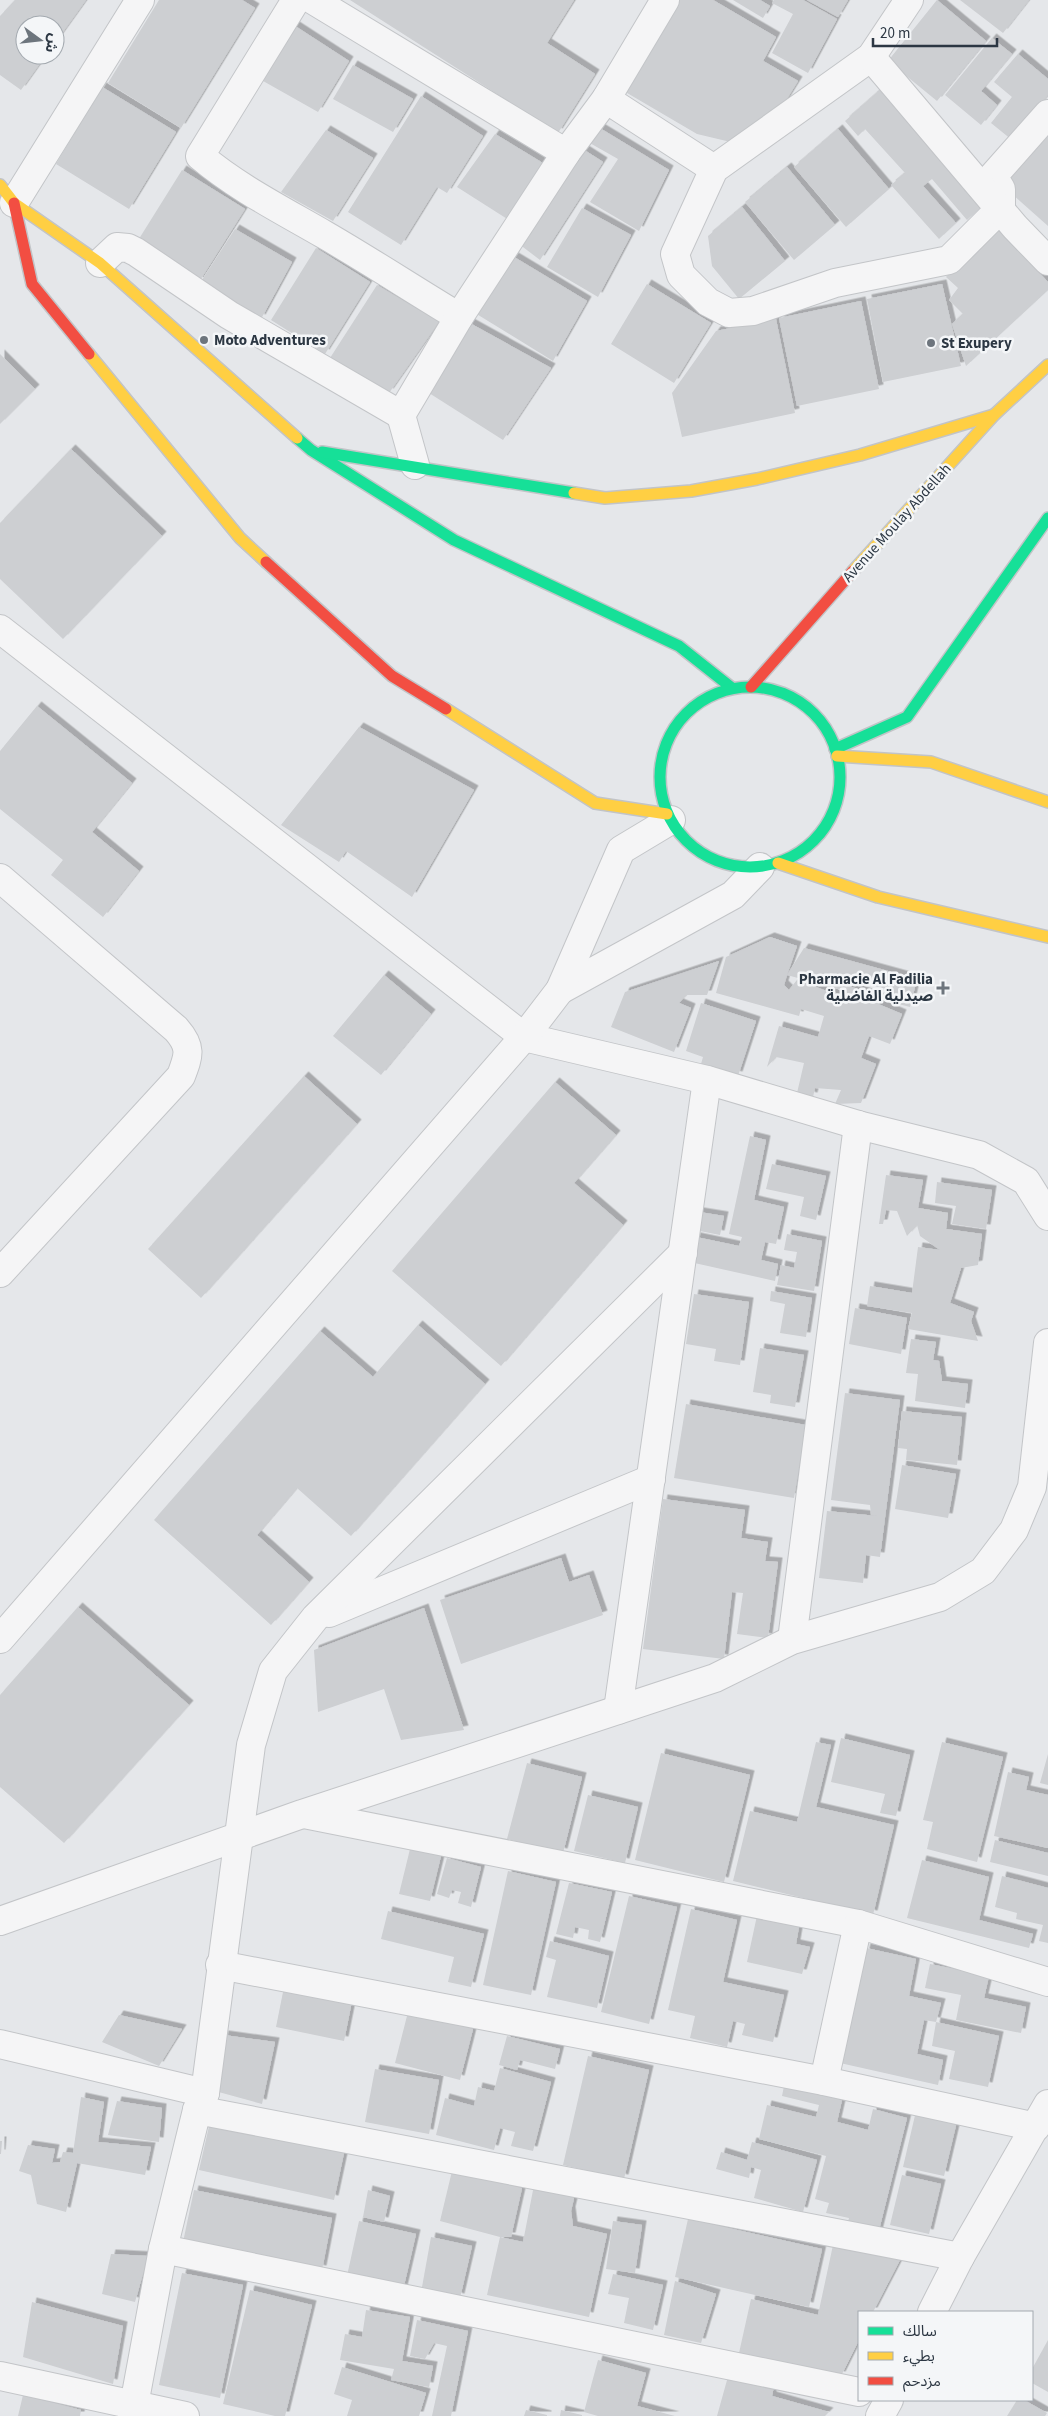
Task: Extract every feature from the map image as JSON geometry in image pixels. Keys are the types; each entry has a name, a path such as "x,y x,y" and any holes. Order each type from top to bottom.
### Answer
{"main road":[{"path":"7,194 100,263 311,450 454,540 679,646 732,688"},
{"path":"7,194 32,284 240,538 392,676 595,803 669,817"},
{"name":"Avenue Moulay Abdellah","path":"751,687 770,663 994,415 1048,365"},
{"path":"311,450 415,465 605,498 691,491 757,479 860,455 994,415"},
{"path":"836,752 907,717 1047,523"},
{"path":"732,688 771,689 790,696 806,706 820,720 836,752 840,775 838,794 833,812 823,829 811,843 796,855 769,865 741,867 722,864 705,856 689,844 677,830 669,817 661,791 660,768 666,745 677,724 693,707 712,694 732,688"},
{"path":"836,752 931,762 1048,802"},
{"path":"769,865 878,897 1048,938"}],"street":[{"path":"7,194 140,0"},
{"path":"296,0 200,156 215,169 264,202 326,235 459,318"},
{"path":"313,0 566,153"},
{"path":"401,415 459,318 566,153 606,99 665,0"},
{"path":"909,0 871,57 714,169 675,254 681,275 708,302 730,313 753,311 835,283 949,260 1001,208 1000,189 993,176 1048,114"},
{"path":"871,57 1001,208 1015,227 1048,261"},
{"path":"606,99 714,169"},
{"path":"100,263 117,247 128,248 136,252 237,320 401,415 415,465"},
{"path":"0,629 524,1037 707,1080 858,1125 980,1154 1026,1180 1048,1216"},
{"path":"0,1639 524,1037 560,990 621,850 669,817"},
{"path":"560,990 733,895 769,865"},
{"path":"0,878 176,1029 186,1040 188,1056 181,1076 0,1273"},
{"path":"618,1710 707,1080"},
{"path":"792,1640 858,1125"},
{"path":"133,2410 163,2249 201,2102 250,1745 273,1670 315,1618 683,1253"},
{"path":"0,1921 302,1814 715,1678 792,1640 940,1597 983,1571 1014,1530 1032,1487 1048,1343"},
{"path":"315,1618 651,1479"},
{"path":"302,1814 858,1924 1048,1982"},
{"path":"824,2081 858,1924"},
{"path":"220,1965 824,2081 1042,2116 960,2256 932,2311"},
{"path":"0,2044 201,2102 960,2256"},
{"path":"163,2249 858,2392"},
{"path":"0,2376 133,2410 185,2416"},
{"path":"880,2416 888,2401"}],"building":[{"path":"15,0 86,0 65,29 65,15 15,15 15,65 39,65 21,90 0,75 0,16"},
{"path":"159,0 242,0 255,8 181,128 108,83"},
{"path":"350,0 574,0 547,43 595,74 558,133"},
{"path":"674,0 713,0 776,37 763,61 798,81 785,102 739,144 697,134 622,90"},
{"path":"733,0 760,0 770,6 763,18"},
{"path":"774,0 803,0 837,19 808,73 772,53 793,14 772,3"},
{"path":"807,0 848,0 838,17"},
{"path":"937,0 986,41 937,101 888,61"},
{"path":"960,0 1029,0 1003,33"},
{"path":"292,24 349,61 318,112 256,77"},
{"path":"992,38 1012,54 981,91 997,105 981,125 945,95"},
{"path":"1018,54 1048,79 1048,95 1012,140 991,123 1012,97 994,82"},
{"path":"353,65 413,99 393,132 333,99"},
{"path":"887,84 990,199 967,220 932,179 923,186 956,223 939,239 891,185 905,173 865,129 858,136 845,121"},
{"path":"102,87 176,132 129,209 56,164"},
{"path":"421,96 483,136 447,193 437,187 401,245 348,212"},
{"path":"598,127 669,170 639,231 590,202 618,159 588,142"},
{"path":"838,129 889,189 846,227 794,167"},
{"path":"326,130 373,158 333,221 281,192"},
{"path":"495,134 546,165 512,222 457,187"},
{"path":"1048,136 1048,226 1003,186"},
{"path":"578,146 603,162 540,260 519,244"},
{"path":"787,167 835,225 794,260 745,202"},
{"path":"182,170 245,209 199,282 137,242"},
{"path":"742,207 785,261 739,299 712,266 708,236"},
{"path":"582,208 631,235 598,297 547,267"},
{"path":"994,226 1048,282 1048,290 966,366 952,324 963,314 949,300 958,288 946,277"},
{"path":"235,229 292,262 261,319 202,280"},
{"path":"316,248 370,282 325,354 271,320"},
{"path":"514,257 587,301 553,361 475,313"},
{"path":"647,284 711,323 674,383 611,344"},
{"path":"942,284 961,366 883,382 867,299"},
{"path":"377,285 439,322 389,393 330,358"},
{"path":"861,301 879,389 797,406 779,318"},
{"path":"776,319 795,413 682,437 672,393 716,331"},
{"path":"466,321 551,368 503,440 429,393"},
{"path":"0,354 35,389 0,424"},
{"path":"71,449 162,536 63,639 0,579 0,523"},
{"path":"37,706 132,783 92,832 139,871 103,917 51,875 63,860 0,809 0,751"},
{"path":"359,727 474,790 412,897 346,851 339,862 281,825"},
{"path":"770,937 797,946 784,985 789,990 797,980 840,996 845,991 847,985 880,998 878,1004 902,1014 890,1044 869,1036 861,1058 876,1064 861,1103 835,1104 841,1090 815,1088 813,1097 797,1093 804,1063 776,1057 767,1067 779,1026 818,1037 824,1016 801,1009 799,1016 716,993 726,957"},
{"path":"804,948 917,979 910,1007 887,1001 890,990 848,979 845,991 787,975"},
{"path":"719,961 707,995 686,995 679,1003 691,1008 674,1052 611,1027 625,992"},
{"path":"384,975 431,1014 381,1075 333,1036"},
{"path":"701,1003 756,1021 738,1076 701,1064 703,1057 686,1051"},
{"path":"304,1076 357,1124 201,1298 148,1249"},
{"path":"555,1082 616,1135 574,1183 623,1225 501,1366 392,1271"},
{"path":"750,1136 766,1140 754,1200 784,1207 776,1244 765,1242 761,1260 778,1264 775,1281 690,1262 696,1237 739,1246 742,1237 729,1234"},
{"path":"772,1164 826,1176 816,1220 800,1216 804,1197 766,1189"},
{"path":"886,1175 923,1180 918,1208 948,1213 946,1229 982,1234 978,1265 961,1268 950,1303 974,1312 971,1321 978,1341 908,1329 912,1313 867,1306 870,1286 912,1293 918,1247 940,1250 920,1236 917,1225 907,1236 897,1211 886,1210 883,1224 879,1224"},
{"path":"937,1182 992,1190 986,1229 952,1224 956,1206 935,1203"},
{"path":"693,1211 724,1216 720,1235 690,1229"},
{"path":"787,1234 822,1241 814,1291 777,1285 781,1265 794,1268 797,1252 784,1250"},
{"path":"771,1291 812,1298 806,1337 780,1333 785,1304 770,1301"},
{"path":"694,1294 749,1302 740,1365 714,1361 716,1349 686,1344"},
{"path":"855,1308 907,1318 901,1354 849,1344"},
{"path":"418,1325 485,1384 351,1536 297,1488 257,1535 309,1582 271,1625 154,1520 320,1331 373,1377"},
{"path":"911,1339 936,1342 933,1360 939,1361 942,1381 968,1384 965,1408 915,1401 918,1374 906,1373"},
{"path":"760,1348 804,1355 795,1407 770,1403 771,1395 753,1392"},
{"path":"845,1393 900,1400 880,1557 866,1555 863,1583 819,1578 827,1511 877,1516 871,1515 870,1505 831,1500"},
{"path":"686,1404 806,1425 794,1498 674,1478"},
{"path":"902,1411 962,1417 957,1465 906,1460 907,1449 898,1448"},
{"path":"902,1465 956,1474 948,1518 895,1509"},
{"path":"663,1499 745,1510 741,1538 768,1542 765,1561 778,1562 768,1638 737,1634 743,1593 732,1592 724,1659 643,1649"},
{"path":"561,1558 569,1582 589,1575 603,1615 461,1664 440,1600"},
{"path":"78,1607 189,1705 64,1843 0,1787 0,1695"},
{"path":"424,1608 464,1730 401,1740 384,1689 318,1712 314,1650"},
{"path":"841,1738 910,1755 896,1816 880,1813 885,1794 831,1782"},
{"path":"816,1742 831,1745 816,1807 894,1825 873,1915 733,1881 750,1811 797,1822"},
{"path":"942,1742 1003,1757 977,1862 927,1849 933,1822 923,1820"},
{"path":"661,1753 750,1775 724,1882 635,1860"},
{"path":"1048,1754 1048,1785 1040,1783"},
{"path":"527,1763 582,1777 563,1853 507,1839"},
{"path":"1008,1772 1029,1777 1026,1790 1048,1795 1048,1848 994,1836"},
{"path":"588,1795 638,1807 625,1863 574,1851"},
{"path":"995,1840 1048,1853 1048,1876 990,1862"},
{"path":"410,1849 441,1856 430,1901 399,1894"},
{"path":"447,1858 481,1867 471,1907 458,1903 461,1892 452,1890 449,1898 437,1894"},
{"path":"922,1860 989,1877 979,1920 1033,1934 1029,1948 907,1918"},
{"path":"508,1871 556,1882 531,1995 483,1985"},
{"path":"1002,1876 1048,1888 1048,1943 1039,1941 1043,1925 1016,1919 1017,1913 995,1907"},
{"path":"569,1883 612,1892 600,1942 588,1939 589,1930 575,1927 573,1938 556,1934"},
{"path":"629,1896 677,1907 649,2024 601,2012"},
{"path":"691,1909 737,1920 723,1982 784,1995 773,2042 742,2035 745,2024 733,2021 727,2047 690,2038 695,2016 668,2010"},
{"path":"388,1911 484,1934 471,1987 448,1982 454,1957 381,1939"},
{"path":"758,1911 800,1921 796,1944 810,1947 802,1974 747,1962"},
{"path":"550,1941 609,1956 597,2008 547,1997 556,1960 546,1957"},
{"path":"866,1948 916,1959 909,1996 941,2003 936,2022 924,2020 917,2054 943,2060 938,2085 840,2063"},
{"path":"930,1964 989,1976 984,1998 1026,2007 1021,2033 956,2020 961,1995 925,1988"},
{"path":"284,1987 352,2001 344,2041 276,2027"},
{"path":"408,2012 473,2029 460,2080 395,2063"},
{"path":"119,2015 182,2029 159,2066 102,2042"},
{"path":"936,2022 999,2036 988,2087 949,2079 955,2051 932,2046"},
{"path":"224,2035 275,2042 262,2104 215,2091"},
{"path":"507,2036 560,2049 555,2069 520,2060 517,2070 499,2065"},
{"path":"588,2056 649,2070 624,2179 563,2165"},
{"path":"500,2068 551,2082 533,2151 511,2146 515,2132 500,2128 494,2150 436,2135 445,2098 474,2106 478,2087 494,2091"},
{"path":"375,2069 439,2080 429,2134 365,2122"},
{"path":"784,2086 842,2100 837,2122 868,2130 873,2109 907,2118 878,2234 847,2226 849,2218 826,2213 829,2203 815,2199 826,2156 759,2139 767,2105 816,2117 819,2105 782,2096"},
{"path":"81,2097 104,2102 98,2142 151,2147 145,2175 77,2163 66,2212 37,2204 31,2175 19,2171 28,2145 55,2149 52,2163 60,2162 63,2152 73,2153"},
{"path":"117,2101 162,2108 159,2142 108,2135"},
{"path":"916,2111 957,2121 944,2176 903,2167"},
{"path":"210,2122 344,2153 334,2200 199,2170"},
{"path":"0,2141 2,2141 1,2154 0,2154"},
{"path":"752,2142 817,2160 803,2212 754,2198 761,2170 751,2167 749,2178 716,2169 721,2152 747,2160"},
{"path":"452,2171 522,2188 511,2237 500,2237 440,2221"},
{"path":"902,2175 941,2184 929,2234 890,2225"},
{"path":"534,2185 575,2194 571,2211 573,2226 607,2234 589,2317 487,2295 500,2237 523,2242"},
{"path":"194,2190 332,2218 322,2270 183,2242"},
{"path":"368,2190 390,2196 384,2222 363,2217"},
{"path":"688,2219 822,2249 809,2307 675,2277"},
{"path":"359,2221 416,2234 403,2290 347,2276"},
{"path":"613,2221 642,2225 635,2273 606,2269"},
{"path":"431,2237 472,2246 460,2298 422,2287"},
{"path":"833,2245 900,2260 874,2311 858,2311 858,2342 841,2376 739,2353 751,2299 818,2315"},
{"path":"111,2254 148,2256 135,2302 102,2294"},
{"path":"182,2273 243,2285 220,2398 159,2385"},
{"path":"613,2274 663,2285 653,2330 624,2323 629,2298 608,2294"},
{"path":"675,2281 716,2294 701,2343 664,2335"},
{"path":"250,2290 312,2305 285,2416 275,2416 223,2404"},
{"path":"32,2302 123,2326 113,2384 23,2357"},
{"path":"366,2310 410,2317 402,2361 433,2366 429,2387 391,2380 394,2369 340,2360 345,2334 362,2337"},
{"path":"417,2320 468,2331 451,2416 432,2416 447,2346 434,2343 425,2359 410,2356"},
{"path":"1048,2340 1048,2392 1033,2384 1033,2367"},
{"path":"598,2360 646,2373 637,2406 675,2416 598,2416 584,2412"},
{"path":"342,2367 426,2393 419,2416 347,2416 352,2400 334,2394"},
{"path":"729,2373 774,2386 772,2396 829,2412 825,2416 717,2416"},
{"path":"23,2395 81,2410 80,2416 18,2416"},
{"path":"1016,2401 1026,2401 1047,2413 1045,2416 1007,2416"},
{"path":"526,2410 547,2415 547,2416 524,2416"},
{"path":"561,2410 582,2415 582,2416 560,2416"}],"traffic: fast":[{"path":"297,438 311,450 454,540 679,646 732,688"},
{"path":"322,452 574,493"},
{"path":"835,749 907,717 1048,518"},
{"path":"741,687 759,687 784,694 800,702 814,713 825,727 833,743 840,768 840,777 840,786 833,811 825,827 814,841 800,852 776,863 759,867 741,867 724,863 700,852 680,834 664,803 660,786 660,768 664,751 675,727 693,707 724,691 741,687"}],"traffic: slow":[{"path":"0,185 14,203 100,263 297,438"},
{"path":"89,354 240,538 266,562"},
{"path":"853,571 994,415 1048,365"},
{"path":"574,493 605,498 691,491 757,479 860,455 994,415"},
{"path":"446,709 595,803 667,814"},
{"path":"837,756 931,762 1048,802"},
{"path":"778,863 878,897 1048,937"}],"traffic: jam":[{"path":"14,203 32,284 89,354"},
{"path":"266,562 392,676 446,709"},
{"path":"751,687 853,571"}],"place":[{"name":"Moto Adventures","path":"204,340"},
{"name":"St Exupery","path":"931,343"},
{"name":"Pharmacie Al Fadilia صيدلية الفاضلية","path":"943,988"}]}
